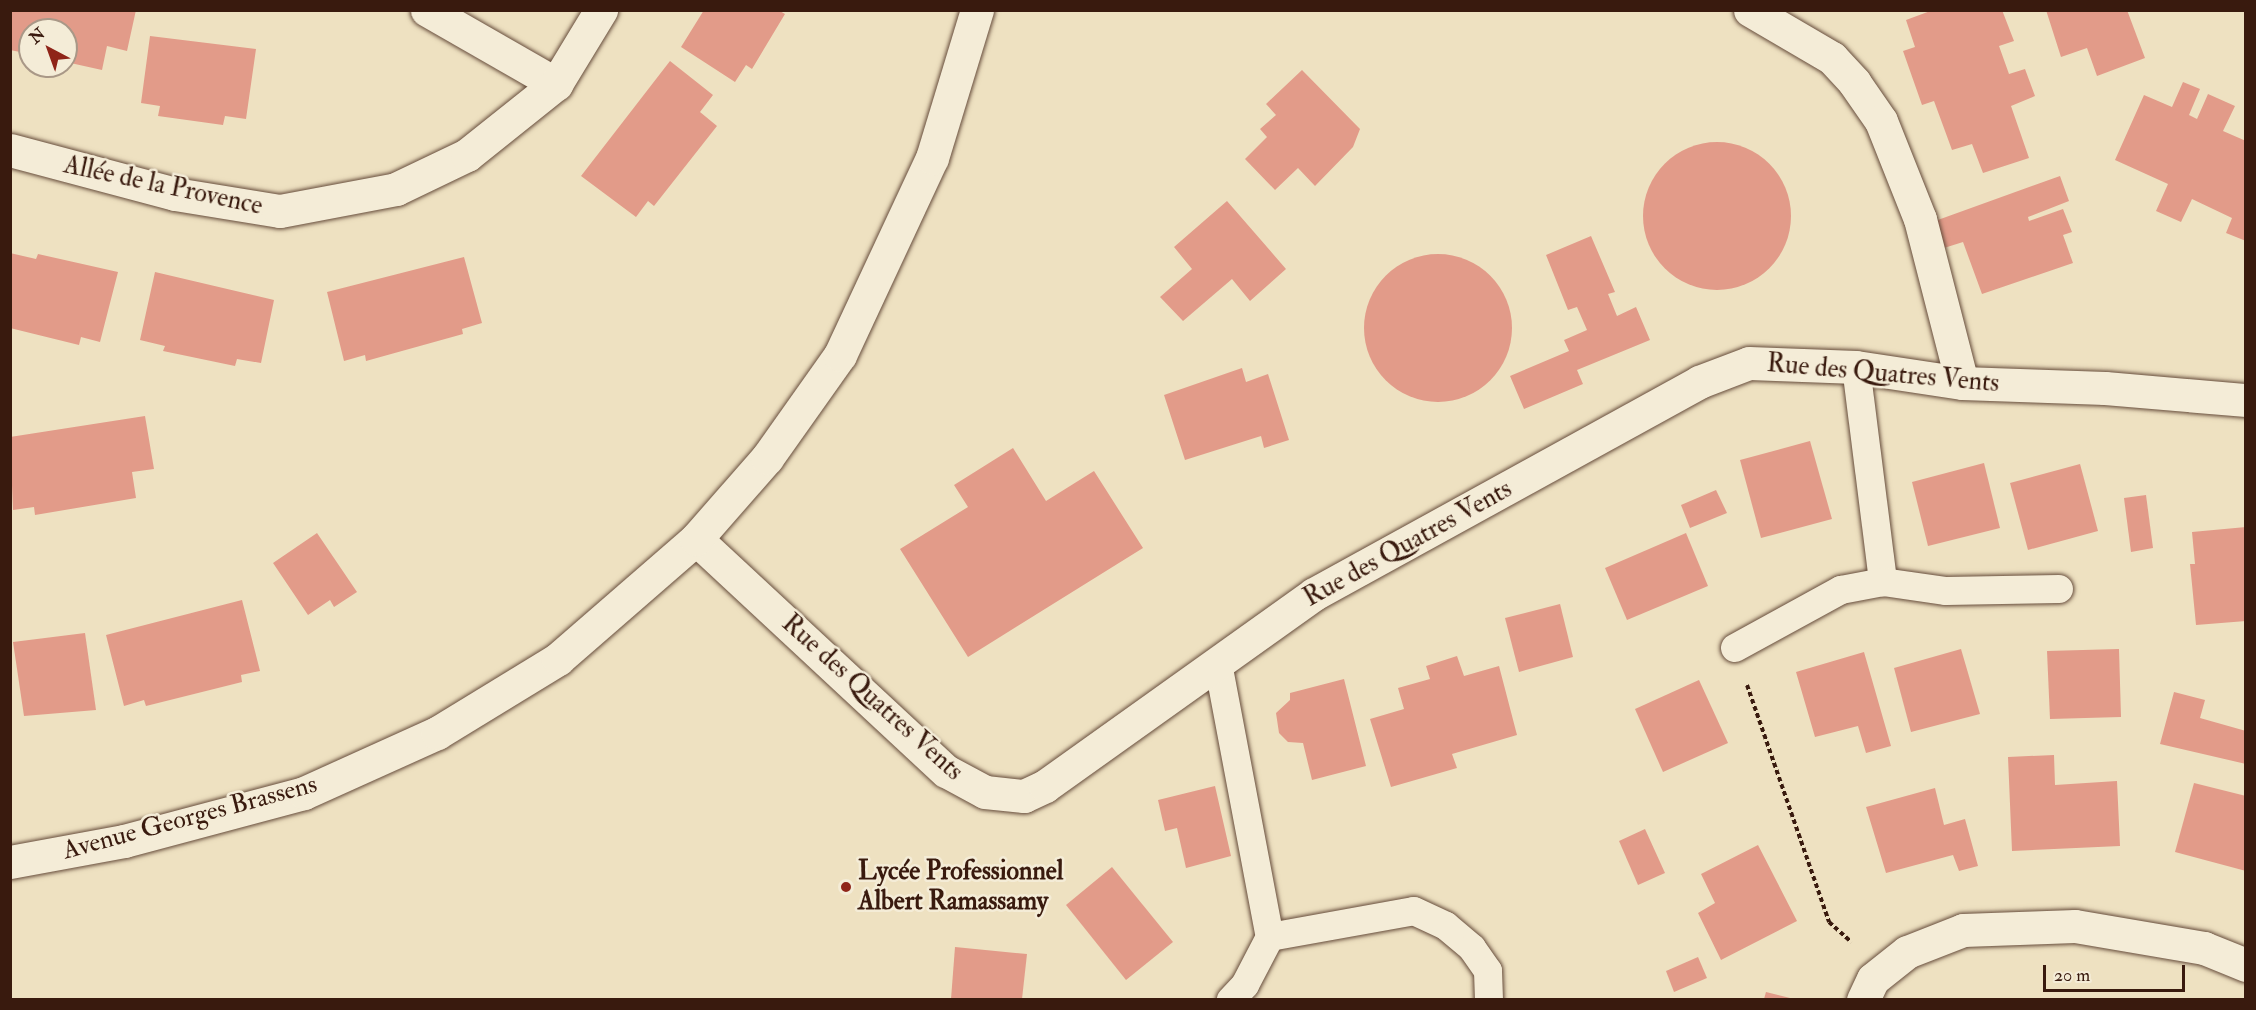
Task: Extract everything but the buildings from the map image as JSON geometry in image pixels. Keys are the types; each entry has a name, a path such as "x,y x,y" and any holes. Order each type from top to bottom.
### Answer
{"street":[{"path":"427,10 556,84"},
{"name":"Allée de la Provence","path":"10,150 175,194 280,211 396,189 467,155 556,84 601,10"},
{"name":"Avenue Georges Brassens","path":"10,862 124,841 304,793 437,733 558,659 696,539 767,458 840,354 932,158 977,10"},
{"path":"1750,10 1832,58 1854,82 1881,121 1920,219 1962,383"},
{"name":"Rue des Quatres Vents","path":"696,539 946,771 1003,797 1024,796 1045,786 1314,594 1699,382 1749,363 1856,367 1962,383 2105,388 2246,400"},
{"path":"1868,989 1907,952 1963,930 2075,926 2204,948 2246,965"}],"lane":[{"path":"1856,367 1883,582"},
{"path":"1734,648 1841,590 1883,582 1946,591 2059,589"},
{"path":"1218,663 1270,937 1245,985 1231,999"},
{"path":"1270,937 1414,911 1446,926 1472,948 1488,971 1489,999"}],"path":[{"path":"1734,648 1829,922 1850,941 1868,989"}],"place":[{"name":"Lycée Professionnel Albert Ramassamy","path":"846,887"}]}
